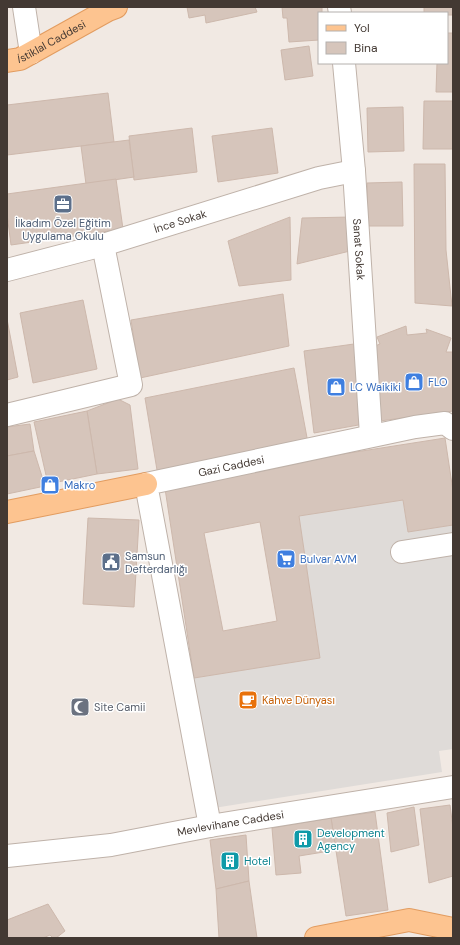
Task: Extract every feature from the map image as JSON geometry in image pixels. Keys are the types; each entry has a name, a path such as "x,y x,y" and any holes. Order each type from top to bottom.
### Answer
{"main road":[{"name":"İstiklal Caddesi","path":"7,59 20,59 110,8"},
{"name":"Gazi Caddesi","path":"7,512 146,484"},
{"path":"316,938 409,920 453,915"},
{"path":"409,920 453,929"}],"street":[{"path":"24,7 31,53"},
{"name":"Sanat Sokak","path":"344,64 354,171 372,435"},
{"name":"İnce Sokak","path":"7,270 103,245 319,178 354,171"},
{"path":"7,415 131,385 103,245"},
{"name":"Gazi Caddesi","path":"146,484 415,427 445,423 453,429"},
{"path":"146,484 210,826"},
{"path":"402,552 453,544"},
{"name":"Mevlevihane Caddesi","path":"7,856 111,845 210,826 453,787"}],"shaded area":[{"path":"403,500 408,532 453,525 453,749 439,751 442,772 214,808 194,678 320,658 299,516"}],"building":[{"path":"187,7 255,7 257,12 206,23 205,15 189,18"},
{"path":"282,7 322,7 322,12 318,12 318,40 289,42 287,18 283,18"},
{"path":"424,7 453,7 453,15 448,15 448,12 424,12"},
{"path":"448,33 453,33 453,92 436,92 437,64 448,64"},
{"path":"309,46 313,76 285,80 281,50"},
{"path":"108,93 114,142 7,155 7,105"},
{"path":"424,101 453,101 453,149 423,149"},
{"path":"403,107 404,151 368,152 367,108"},
{"path":"192,128 197,172 134,180 129,136"},
{"path":"272,128 278,173 218,182 212,136"},
{"name":"İlkadım Özel Eğitim Uygulama Okulu","path":"129,140 134,177 86,184 81,146"},
{"path":"414,164 445,164 446,250 452,306 415,303"},
{"name":"İlkadım Özel Eğitim Uygulama Okulu","path":"116,179 123,229 11,245 7,214 7,194"},
{"path":"402,182 403,226 368,226 367,183"},
{"path":"290,217 291,280 239,286 228,241"},
{"path":"351,217 354,250 297,264 302,218"},
{"path":"283,294 289,346 140,378 131,320"},
{"path":"83,300 97,369 33,383 20,313"},
{"path":"7,319 18,377 7,380"},
{"name":"FLO","path":"406,326 407,335 427,333 426,329 451,338 446,352 453,352 453,411 380,421 370,348 380,344 377,337"},
{"name":"LC Waikiki","path":"361,343 364,424 314,433 304,351"},
{"path":"294,368 308,443 158,476 145,398"},
{"path":"118,399 130,405 138,469 97,474 87,411"},
{"path":"87,411 97,474 48,484 34,422"},
{"path":"30,424 34,451 7,456 7,427"},
{"name":"Bulvar AVM","path":"445,438 453,491 453,525 408,532 403,500 299,516 320,658 194,678 164,482","holes":["260,522 277,621 223,631 204,533"]},
{"path":"34,451 45,486 7,494 7,456"},
{"name":"Samsun Defterdarlığı","path":"88,518 139,520 134,607 83,604"},
{"path":"450,805 453,828 453,876 429,883 420,809"},
{"path":"414,807 419,845 391,852 387,813"},
{"path":"375,812 388,910 346,916 331,818"},
{"name":"Development Agency","path":"331,818 336,850 299,856 301,873 276,875 272,828"},
{"name":"Hotel","path":"246,835 249,881 216,889 210,840"},
{"path":"249,881 257,938 219,938 216,889"},
{"path":"48,904 65,931 56,938 53,938 50,935 43,938 7,938 7,920"}],"place":[{"name":"İlkadım Özel Eğitim Uygulama Okulu","path":"63,204"},
{"name":"FLO","path":"414,382"},
{"name":"LC Waikiki","path":"336,387"},
{"name":"Makro","path":"50,485"},
{"name":"Bulvar AVM","path":"286,559"},
{"name":"Samsun Defterdarlığı","path":"111,562"},
{"name":"Kahve Dünyası","path":"248,700"},
{"name":"Site Camii","path":"80,707"},
{"name":"Development Agency","path":"303,839"},
{"name":"Hotel","path":"230,861"}]}
